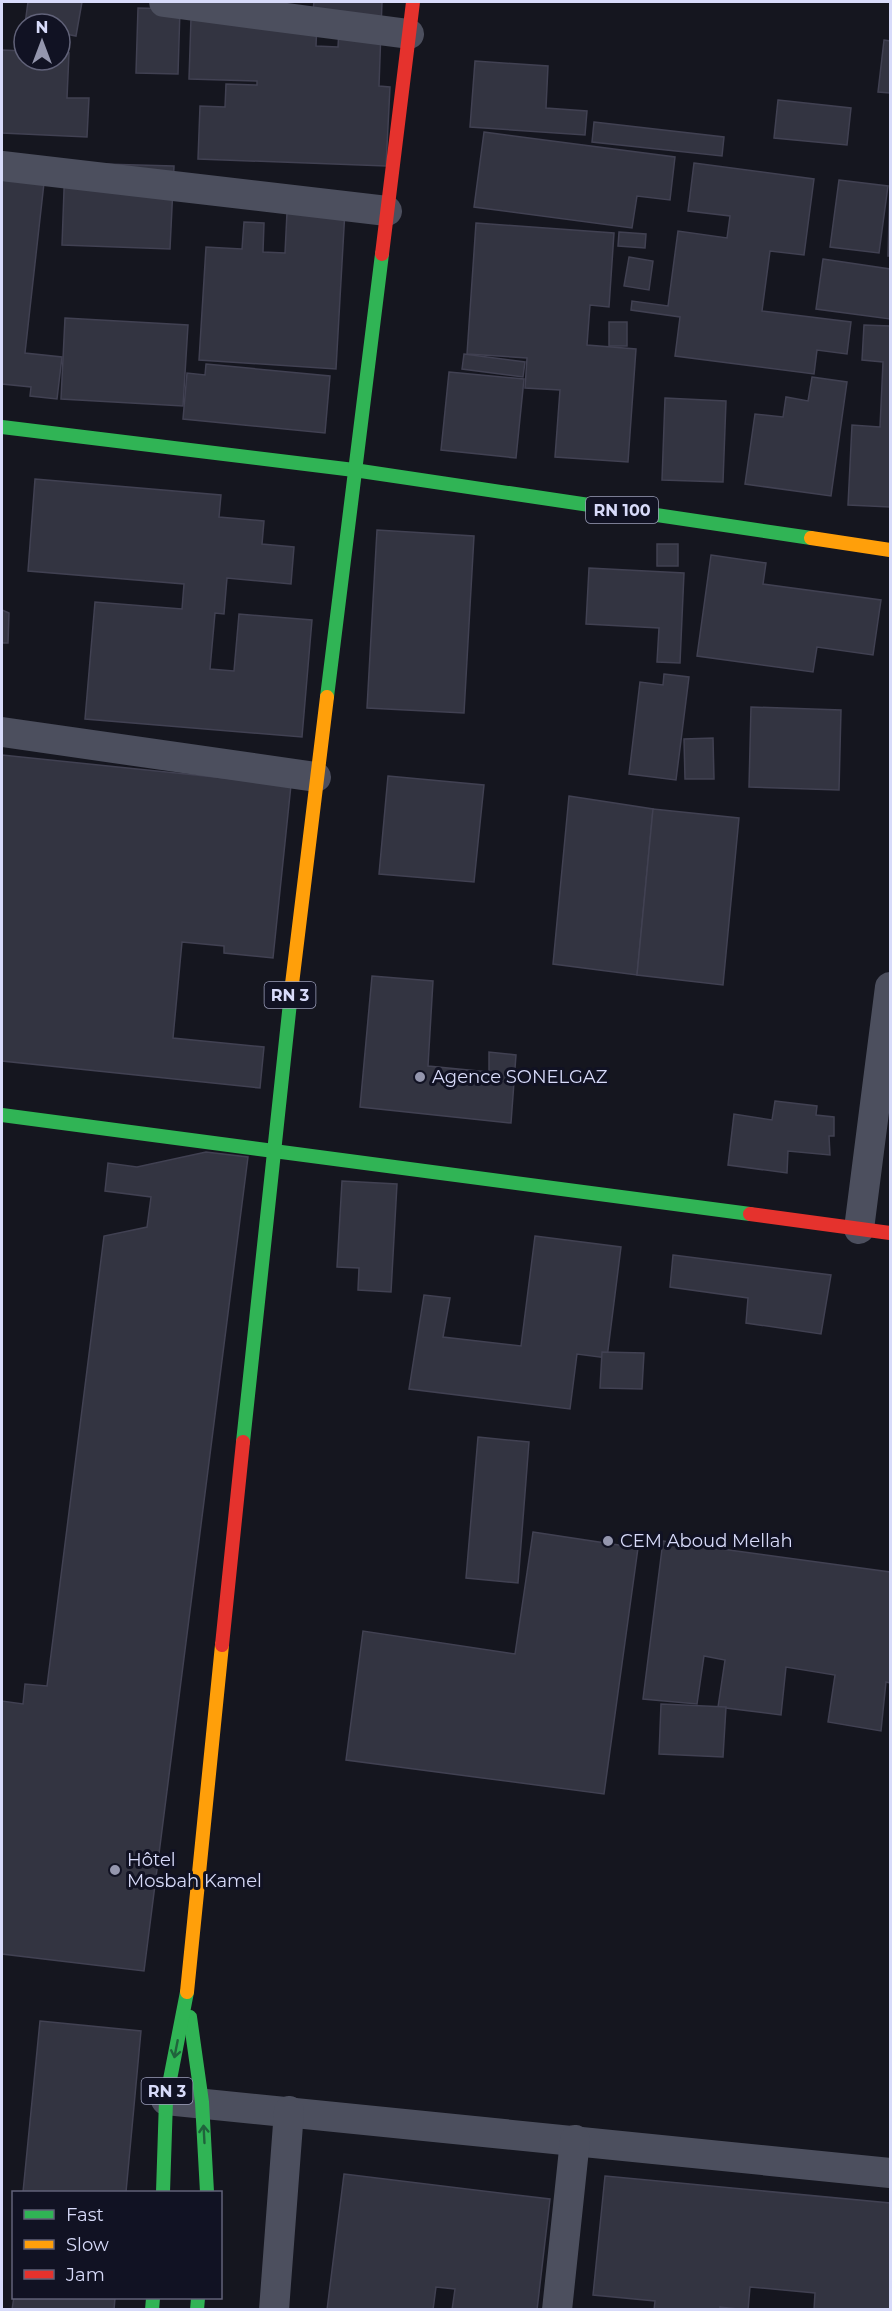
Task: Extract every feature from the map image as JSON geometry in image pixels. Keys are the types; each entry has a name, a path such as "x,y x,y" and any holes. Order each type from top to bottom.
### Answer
{"main road":[{"name":"RN 3","path":"163,2191 166,2100 187,1992 273,1153 316,777 413,2"},
{"name":"RN 100","path":"2,427 354,470 891,550"},
{"path":"2,1115 273,1153 891,1233"},
{"name":"RN 3","path":"187,1992 202,2102 207,2191"}],"street":[{"path":"164,2 409,34"},
{"path":"2,165 387,211"},
{"path":"2,732 316,777"},
{"path":"860,1229 891,987"},
{"path":"166,2100 891,2173"},
{"path":"274,2310 289,2111"},
{"path":"557,2310 575,2140"}],"building":[{"path":"28,2 82,2 76,36 72,35 72,12 27,12"},
{"path":"314,2 382,2 379,86 390,87 386,166 198,159 200,106 225,107 226,84 257,85 257,81 189,79 191,18 317,22 316,46 338,47 340,11 313,10"},
{"path":"138,8 180,9 178,74 136,73"},
{"path":"884,40 890,41 890,93 878,92"},
{"path":"2,50 12,50 12,72 68,72 67,98 89,98 87,137 2,133"},
{"path":"475,61 548,66 546,108 587,111 585,135 470,127"},
{"path":"778,100 851,108 847,145 774,138"},
{"path":"594,122 724,137 722,156 592,142"},
{"path":"484,132 675,157 670,200 637,196 632,228 474,207"},
{"path":"65,163 174,166 170,249 62,245"},
{"path":"694,163 814,179 804,255 770,251 762,311 851,322 847,354 817,350 814,374 675,356 680,317 631,310 632,301 668,306 678,231 727,238 730,216 688,211"},
{"path":"2,169 45,174 25,353 62,357 57,399 30,396 31,387 2,384"},
{"path":"839,180 888,186 879,253 830,247"},
{"path":"890,186 890,256 888,256"},
{"path":"288,192 345,210 336,369 199,360 206,247 242,249 244,222 264,223 263,252 285,253"},
{"path":"476,223 614,233 609,307 590,305 587,345 636,349 628,462 555,457 560,390 525,388 527,358 467,354"},
{"path":"619,232 646,234 645,248 618,246"},
{"path":"629,257 653,261 649,290 624,286"},
{"path":"823,259 890,269 890,319 816,309"},
{"path":"65,318 188,325 183,406 61,399"},
{"path":"609,322 627,322 627,346 609,346"},
{"path":"864,325 890,326 890,507 848,505 852,425 880,427 883,362 862,360"},
{"path":"464,354 525,362 523,377 462,369"},
{"path":"206,364 330,376 325,433 183,419 187,373 205,375"},
{"path":"449,372 524,379 516,458 441,450"},
{"path":"812,377 847,382 831,496 745,484 755,414 783,417 786,397 808,401"},
{"path":"665,398 726,401 723,482 662,480"},
{"path":"35,479 221,495 219,517 264,521 262,544 294,547 291,584 227,578 224,614 215,613 210,669 234,671 239,614 312,620 302,737 85,719 95,602 182,609 184,584 28,571"},
{"path":"377,530 474,536 464,713 367,708"},
{"path":"657,544 678,544 678,566 657,566"},
{"path":"711,555 766,563 763,584 881,600 873,655 817,647 813,672 697,656"},
{"path":"589,568 684,573 680,663 657,662 659,628 586,624"},
{"path":"2,610 9,613 8,643 2,643"},
{"path":"664,674 689,677 676,780 629,774 640,682 663,685"},
{"path":"751,707 841,710 839,790 749,787"},
{"path":"713,738 714,779 685,779 684,739"},
{"path":"2,755 291,785 273,958 224,953 224,946 182,942 173,1038 264,1047 260,1088 2,1061"},
{"path":"388,776 484,785 474,882 379,874"},
{"path":"569,796 653,809 637,975 553,964"},
{"path":"653,809 739,818 723,985 637,975"},
{"path":"372,976 433,981 428,1066 489,1072 489,1052 516,1055 511,1123 360,1107"},
{"path":"775,1101 817,1106 816,1115 834,1117 834,1136 829,1136 830,1155 788,1151 787,1173 728,1165 734,1114 772,1120"},
{"path":"206,1152 248,1157 144,1971 2,1954 2,1701 23,1704 25,1684 47,1686 104,1236 147,1227 151,1197 105,1191 108,1163 137,1167"},
{"path":"342,1181 397,1184 391,1292 358,1290 359,1268 337,1267"},
{"path":"535,1236 621,1247 607,1358 577,1354 570,1409 409,1389 424,1295 450,1298 443,1337 521,1346"},
{"path":"673,1255 831,1275 821,1334 746,1323 748,1298 670,1287"},
{"path":"602,1352 644,1353 642,1389 600,1388"},
{"path":"478,1437 529,1442 518,1583 466,1578"},
{"path":"533,1532 638,1548 604,1794 346,1760 363,1631 515,1654"},
{"path":"663,1541 890,1572 890,1683 886,1682 881,1731 828,1722 835,1675 786,1667 781,1715 718,1707 725,1660 704,1656 697,1704 643,1699"},
{"path":"661,1704 726,1707 723,1757 659,1754"},
{"path":"40,2021 141,2031 126,2191 23,2191"},
{"path":"344,2174 550,2199 537,2310 452,2310 455,2289 436,2287 433,2310 327,2310"},
{"path":"605,2176 890,2203 890,2310 814,2310 815,2293 750,2287 748,2310 720,2307 719,2310 654,2310 655,2301 593,2295"},
{"path":"14,2299 115,2299 114,2310 12,2310"}],"traffic: fast":[{"path":"327,697 382,254"},
{"path":"2,427 354,470 811,538"},
{"path":"243,1442 292,984"},
{"path":"2,1115 750,1214"},
{"path":"163,2191 166,2100 187,1992"},
{"path":"190,2017 202,2102 207,2191"},
{"path":"152,2310 153,2299"},
{"path":"197,2310 198,2299"}],"traffic: slow":[{"path":"811,538 890,550"},
{"path":"292,984 327,697"},
{"path":"187,1992 222,1645"}],"traffic: jam":[{"path":"382,254 413,2"},
{"path":"750,1214 890,1233"},
{"path":"222,1645 243,1442"}],"place":[{"name":"Agence SONELGAZ","path":"420,1077"},
{"name":"CEM Aboud Mellah","path":"608,1541"},
{"name":"Hôtel Mosbah Kamel","path":"115,1870"}]}
